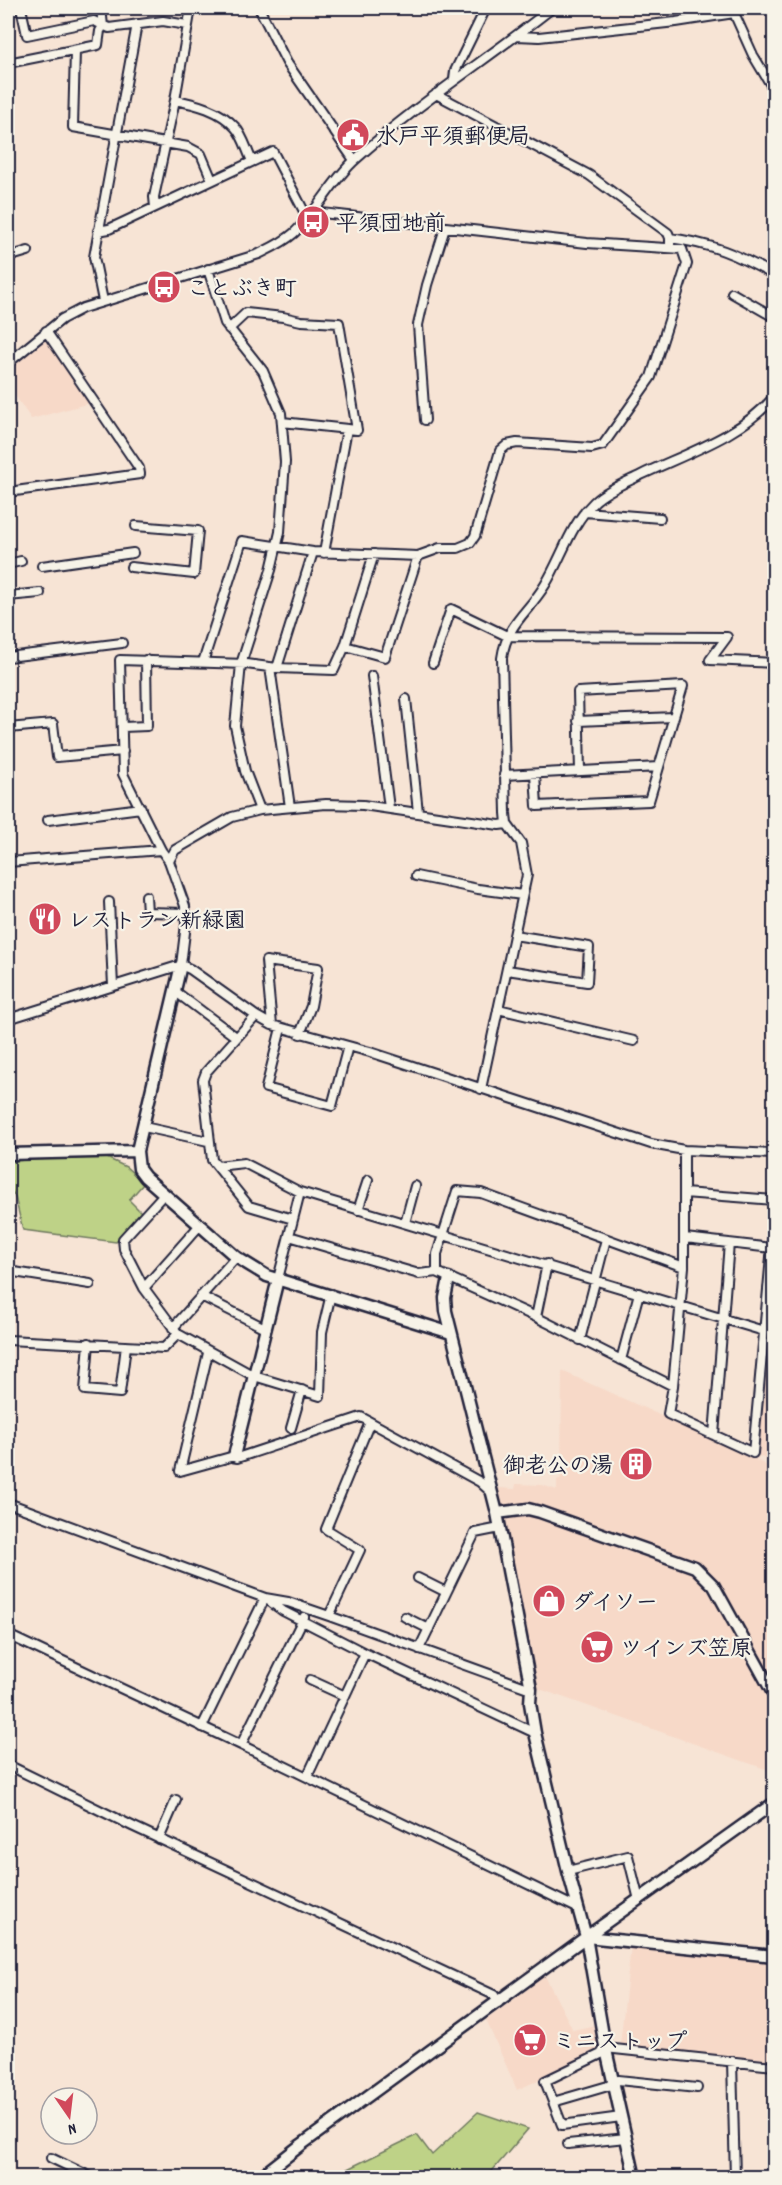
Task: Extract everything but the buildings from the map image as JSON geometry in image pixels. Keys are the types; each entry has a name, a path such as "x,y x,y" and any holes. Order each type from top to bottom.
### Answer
{"street":[{"path":"21,8 27,35 94,21 109,28 163,21 188,25"},
{"path":"8,63 98,45 103,26 100,8"},
{"path":"154,207 154,197 175,100 191,8"},
{"path":"259,8 287,63 354,160"},
{"path":"454,80 455,71 486,8"},
{"path":"8,363 46,331 71,314 103,301 259,254 292,235 314,212 354,160 454,80 517,36 552,8"},
{"path":"517,36 530,38 676,22 735,10 753,55 774,90"},
{"path":"103,301 94,266 98,231 137,24"},
{"path":"75,51 73,127 188,147 201,154 212,180"},
{"path":"436,94 590,175 668,233 670,248"},
{"path":"175,100 199,105 226,118 237,128 252,161"},
{"path":"98,231 109,229 273,152 308,219"},
{"path":"203,662 242,541 324,553 418,556 440,548 458,548 470,543 475,536 500,451 507,445 517,443 592,448 603,445 651,377 687,264 682,249 587,243 314,212"},
{"path":"425,420 418,325 427,285 445,228"},
{"path":"670,238 714,246 736,254 774,274"},
{"path":"8,257 28,251"},
{"path":"208,269 229,329 263,371 278,404 282,422 285,462 277,547 241,664 235,726 245,771 260,810"},
{"path":"732,293 774,316"},
{"path":"229,329 246,313 301,321 339,323 357,430 282,422"},
{"path":"8,492 140,474 139,468 46,331"},
{"path":"481,1089 526,875 521,843 507,824 502,658 507,636 545,585 577,521 595,501 617,486 747,423 758,415 774,397"},
{"path":"324,553 347,429"},
{"path":"585,512 660,518"},
{"path":"131,567 194,574 198,531 136,526"},
{"path":"290,807 273,667 313,552"},
{"path":"42,566 134,553"},
{"path":"374,554 345,646 334,670 203,662 120,660 123,774 161,850 169,861 186,914 176,992 137,1151 139,1169 164,1194 254,1270 451,1333"},
{"path":"345,646 385,657 418,556"},
{"path":"8,564 21,561"},
{"path":"8,597 40,593"},
{"path":"433,663 451,609 507,636 727,637 710,660 774,663"},
{"path":"8,657 122,643"},
{"path":"123,727 147,726 147,660"},
{"path":"372,676 389,807"},
{"path":"535,774 537,806 649,801 683,687 578,692 580,771"},
{"path":"406,699 418,812"},
{"path":"578,721 674,717"},
{"path":"8,728 53,724 57,757 123,751"},
{"path":"504,775 658,766"},
{"path":"169,861 175,850 232,818 260,810 343,804 389,807 500,825 507,824"},
{"path":"48,820 141,808"},
{"path":"8,862 161,850"},
{"path":"416,876 478,889 522,895"},
{"path":"146,896 147,912 186,914"},
{"path":"109,902 113,986"},
{"path":"507,970 587,982 589,947 514,935"},
{"path":"272,1024 266,961 318,969 311,1006 300,1034"},
{"path":"8,1019 181,965 256,1016 281,1028 348,1046 651,1144 684,1150 774,1154"},
{"path":"176,992 236,1037"},
{"path":"498,1009 634,1041"},
{"path":"256,1016 206,1072 203,1080 208,1141 212,1160 249,1206 293,1219"},
{"path":"281,1028 266,1088 332,1106 348,1046"},
{"path":"144,1126 208,1141"},
{"path":"684,1150 684,1267 668,1414 753,1453 774,1224"},
{"path":"8,1154 137,1151"},
{"path":"217,1166 244,1163 300,1192 764,1330"},
{"path":"358,1210 368,1180"},
{"path":"405,1223 415,1186"},
{"path":"437,1272 437,1254 457,1191 481,1193 684,1267"},
{"path":"234,1456 300,1192"},
{"path":"684,1193 774,1200"},
{"path":"164,1194 123,1239 123,1249 144,1288 176,1331 208,1353 254,1376 320,1396 322,1332 331,1294"},
{"path":"144,1288 200,1225"},
{"path":"289,1236 419,1274 437,1272 536,1317 672,1386"},
{"path":"685,1238 772,1248"},
{"path":"580,1340 606,1239"},
{"path":"714,1435 729,1243"},
{"path":"8,1340 164,1348 201,1296 236,1257"},
{"path":"536,1317 547,1264"},
{"path":"8,1271 90,1284"},
{"path":"449,1278 445,1298 451,1333 497,1513 531,1689 530,1703 535,1733 586,1937 605,2048 635,2178"},
{"path":"621,1360 639,1293"},
{"path":"201,1296 265,1328"},
{"path":"89,1343 85,1390 120,1393 126,1346"},
{"path":"208,1353 180,1471 234,1456 237,1458 361,1417 480,1482 491,1492"},
{"path":"291,1428 302,1390"},
{"path":"329,1616 360,1550 326,1529 370,1422"},
{"path":"8,1503 265,1598 288,1602 329,1616 531,1689"},
{"path":"497,1513 528,1509 540,1512 695,1567 714,1586 774,1695"},
{"path":"419,1649 475,1533 500,1528"},
{"path":"418,1578 446,1592"},
{"path":"265,1598 283,1611 365,1653 535,1733"},
{"path":"202,1727 265,1598"},
{"path":"242,1745 308,1610"},
{"path":"405,1617 429,1629"},
{"path":"8,1635 242,1745 577,1908"},
{"path":"307,1777 365,1653"},
{"path":"310,1680 345,1696"},
{"path":"8,1765 159,1839 494,1995 498,2003"},
{"path":"159,1839 176,1800"},
{"path":"259,2178 586,1937 774,1803"},
{"path":"568,1871 628,1856 639,1900"},
{"path":"586,1937 774,1956"},
{"path":"605,2048 774,2066"},
{"path":"605,2048 601,2054 545,2081 562,2125 621,2117"},
{"path":"732,2061 735,2178"},
{"path":"553,2102 614,2084 618,2080 697,2088"},
{"path":"567,2144 626,2138"},
{"path":"51,2158 93,2178"}],"shaded area":[{"path":"44,341 50,342 90,403 31,419 8,385 8,371"},
{"path":"767,1347 774,1349 774,1463 759,1456 756,1460 774,1469 774,1772 537,1688 498,1488 515,1489 516,1484 542,1485 557,1490 557,1480 561,1478 562,1371 755,1458"},
{"path":"631,1946 774,1962 774,2061 620,2045"},
{"path":"545,1976 573,2030 595,2025 601,2051 517,2090 486,2020"}],"green space":[{"path":"107,1158 126,1167 144,1183 129,1200 142,1213 116,1242 23,1230 15,1197 8,1184 8,1162 33,1159"},
{"path":"478,2112 528,2129 487,2177 331,2177 417,2135 432,2155"}],"place":[{"name":"水戸平須郵便局","path":"353,135"},
{"name":"平須団地前","path":"313,222"},
{"name":"ことぶき町","path":"164,287"},
{"name":"レストラン新緑園","path":"45,919"},
{"name":"御老公の湯","path":"636,1464"},
{"name":"ダイソー","path":"549,1601"},
{"name":"ツインズ笠原","path":"597,1647"},
{"name":"ミニストップ","path":"530,2040"}]}
